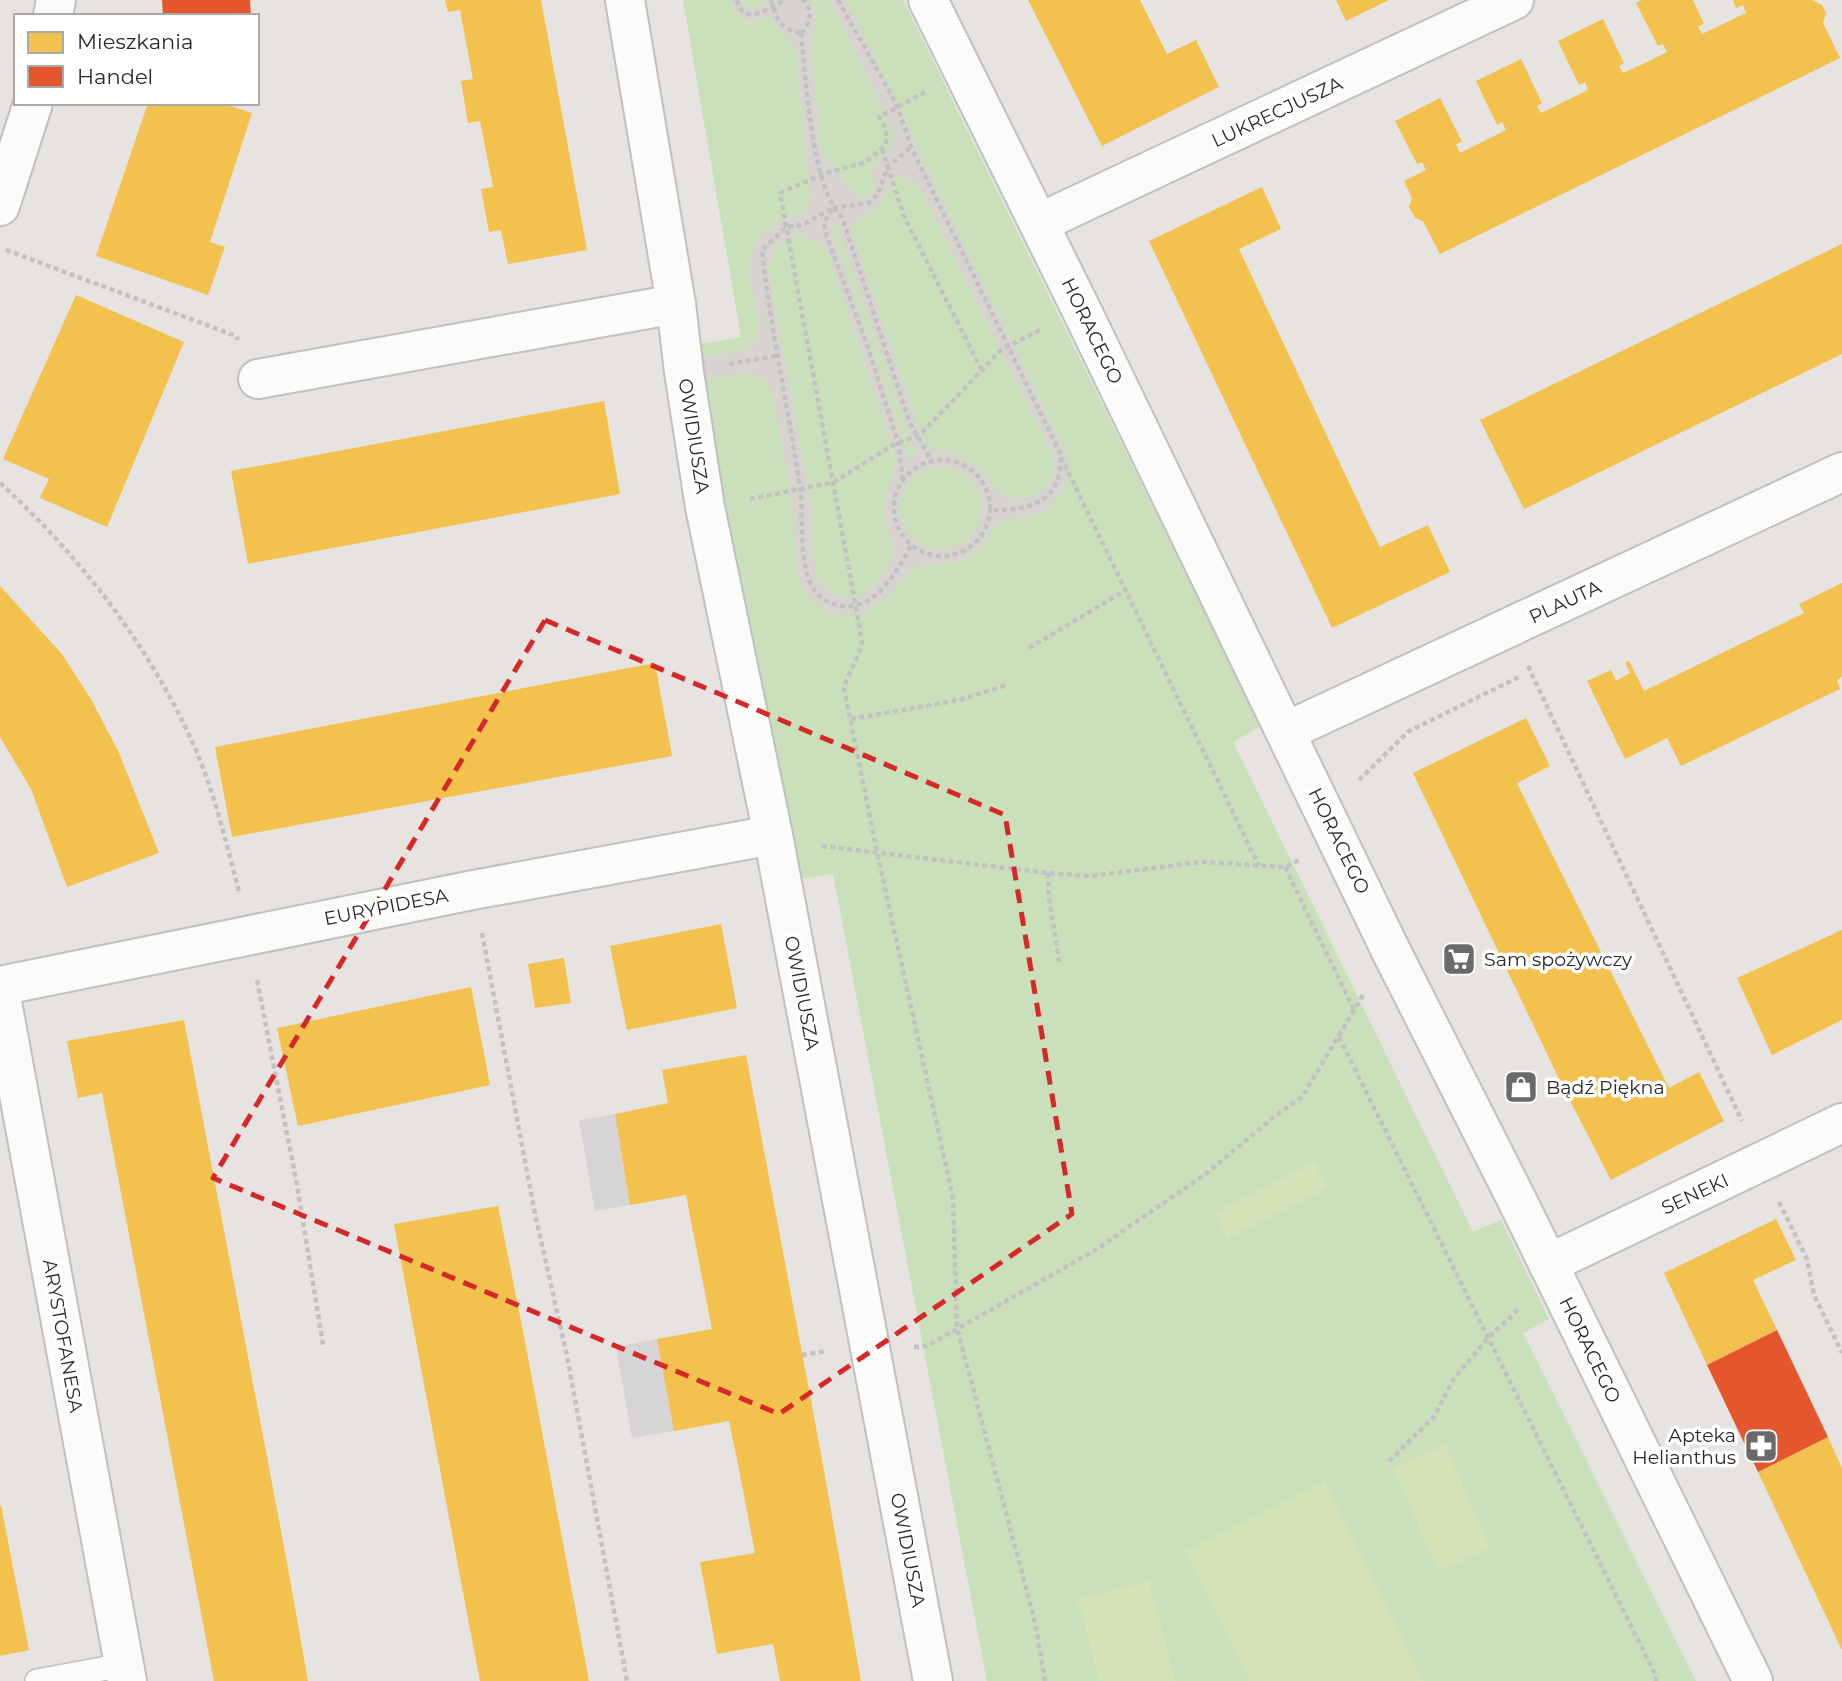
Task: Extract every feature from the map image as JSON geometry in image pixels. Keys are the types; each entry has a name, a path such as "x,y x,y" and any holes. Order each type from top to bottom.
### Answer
{"street":[{"name":"OWIDIUSZA","path":"625,0 676,304 705,508 773,838 933,1681"},
{"name":"HORACEGO","path":"928,0 1287,732 1390,949 1753,1681"},
{"name":"LUKRECJUSZA","path":"1039,223 1514,0"},
{"path":"0,206 32,105"},
{"path":"258,379 676,304"},
{"name":"PLAUTA","path":"1287,732 1842,472"},
{"name":"EURYPIDESA","path":"0,989 473,890 773,838"},
{"name":"ARYSTOFANESA","path":"0,989 125,1673"},
{"name":"SENEKI","path":"1548,1264 1842,1123"}],"lane":[{"path":"37,1681 125,1673"}],"path":[{"path":"737,0 738,8 745,14 755,15 772,3 786,0"},
{"path":"801,0 806,2 811,12 809,25 801,33"},
{"path":"838,0 897,105 911,146 1259,866"},
{"path":"772,3 778,22 786,30 801,33"},
{"path":"801,33 813,148 833,208 842,217 881,339 916,436 932,460"},
{"path":"964,73 897,105 879,117 887,137 886,145 866,162 823,174 780,193 862,641 860,655 849,671 845,688 850,719 953,1198 957,1328 1035,1622 1045,1681"},
{"path":"911,146 888,166 878,194 869,204 833,208 802,225 786,227 762,250 776,356 800,489 806,569 813,588 827,602 855,606 872,598 890,581 911,546"},
{"path":"882,149 904,216 981,369"},
{"path":"833,208 824,223 827,237 867,345 898,442 902,480"},
{"path":"0,248 236,337 258,379"},
{"path":"705,508 834,482 898,442 916,436 981,369 1008,346 1081,309"},
{"path":"990,510 1033,506 1046,499 1055,488 1061,470 1060,455"},
{"path":"932,460 962,464 975,473 985,486 990,510 985,530 964,551 950,555 935,555 911,546 900,532 894,512 902,480 911,471 932,460"},
{"path":"0,483 74,559 118,614 157,673 192,741 218,814 249,935 297,1185 323,1345"},
{"path":"1029,648 1126,590"},
{"path":"1510,628 1807,1259 1814,1295 1842,1353"},
{"path":"850,719 959,701 1007,685"},
{"path":"773,838 1048,873 1091,876 1201,862 1284,867 1338,842"},
{"path":"1284,867 1354,1010"},
{"path":"1048,873 1049,898 1060,966"},
{"path":"473,890 535,1214 567,1356 627,1681"},
{"path":"802,1355 869,1345 892,1351 927,1346 1094,1251 1207,1173 1302,1097 1390,949"},
{"path":"1339,1036 1656,1676 1656,1681"},
{"path":"1389,1461 1434,1417 1453,1381 1487,1339"}],"highlighted area":[{"path":"545,620 1005,815 1072,1214 779,1414 213,1178"}],"shaded area":[{"path":"730,0 742,0 745,7 751,9 767,4 765,0 812,2 816,10 811,40 821,147 825,159 839,170 851,191 857,196 866,197 872,191 874,182 870,167 885,156 892,138 890,125 829,0 846,0 1070,461 1065,488 1050,508 1027,518 1006,519 996,525 971,555 959,561 915,567 885,600 863,613 851,616 831,613 814,603 803,589 796,571 792,498 772,394 766,382 755,375 743,373 700,380 696,358 740,351 751,345 758,322 750,277 750,260 755,244 764,231 799,214 807,207 810,198 793,43 779,31 770,16 749,21 739,16","holes":["899,174 917,185 923,193 1052,454 1054,466 1051,480 1043,490 1031,497 1019,499 1007,496 997,490 970,461 933,448 923,440 850,226 878,205","834,222 837,224 916,455 912,459 905,447 830,226","802,236 821,244 828,253 897,462 886,494 884,510 893,553 889,566 871,587 860,595 835,595 819,580 815,569 810,494 768,266 775,248 788,239","939,467 955,470 969,478 978,491 982,506 979,522 970,536 958,545 942,549 926,547 912,538 904,525 899,510 902,494 911,480 923,471"]},
{"path":"615,1114 630,1205 595,1211 579,1120"},
{"path":"657,1339 674,1431 632,1438 616,1347"}],"green space":[{"path":"683,0 903,0 1261,726 1233,742 1473,1232 1501,1220 1549,1319 1523,1333 1696,1681 987,1681 833,874 797,880 694,345 741,337"},
{"path":"1314,1162 1327,1188 1227,1238 1215,1213"},
{"path":"1445,1445 1490,1548 1438,1571 1394,1468"},
{"path":"1325,1482 1423,1681 1250,1681 1186,1552"},
{"path":"1149,1581 1175,1681 1099,1681 1078,1600"}],"building: Mieszkania":[{"path":"445,0 541,0 587,250 508,264 501,230 489,232 481,189 493,187 480,121 468,123 461,81 473,79 460,10 448,12"},
{"path":"1028,0 1140,0 1167,54 1196,40 1219,87 1102,146"},
{"path":"1336,0 1389,0 1346,21"},
{"path":"1642,0 1693,0 1704,24 1698,26 1702,34 1746,13 1743,5 1736,8 1733,0 1812,0 1822,5 1826,13 1823,23 1840,58 1440,254 1423,221 1415,218 1409,207 1412,198 1404,181 1426,170 1422,162 1417,164 1395,121 1440,98 1462,142 1456,144 1460,153 1506,130 1502,122 1497,125 1476,81 1521,59 1542,103 1537,106 1541,113 1588,90 1585,82 1579,85 1558,41 1603,19 1624,63 1619,66 1623,73 1645,63 1667,52 1663,44 1658,46 1636,3"},
{"path":"147,105 227,105 252,113 210,242 225,247 208,295 96,256"},
{"path":"1262,187 1281,229 1239,249 1368,523 1380,547 1428,525 1450,572 1332,628 1149,241"},
{"path":"1842,244 1842,354 1524,509 1480,420"},
{"path":"76,295 184,342 107,527 40,498 49,479 3,459"},
{"path":"604,401 620,494 248,564 231,471"},
{"path":"1842,583 1842,677 1837,680 1840,689 1681,766 1667,738 1625,759 1587,681 1611,670 1616,681 1630,673 1625,662 1629,661 1644,691 1804,613 1799,604"},
{"path":"0,586 62,654 92,701 119,753 159,853 67,887 31,789 0,737"},
{"path":"655,663 672,756 232,837 215,747"},
{"path":"1526,718 1550,766 1517,783 1541,832 1669,1088 1699,1072 1724,1121 1611,1180 1561,1083 1413,773"},
{"path":"721,924 737,1008 627,1030 610,946"},
{"path":"1842,930 1842,1020 1772,1055 1737,978"},
{"path":"564,958 571,1003 535,1008 528,964"},
{"path":"471,987 490,1085 298,1126 277,1028"},
{"path":"184,1020 308,1681 214,1681 102,1093 78,1098 67,1041"},
{"path":"746,1055 861,1681 780,1681 773,1644 717,1654 700,1562 755,1553 739,1469 729,1421 674,1431 657,1339 712,1329 686,1195 630,1205 615,1114 668,1103 662,1070"},
{"path":"498,1206 589,1681 480,1681 394,1224"},
{"path":"1776,1219 1796,1260 1753,1280 1777,1330 1707,1365 1664,1273"},
{"path":"1828,1437 1842,1468 1842,1650 1758,1472"},
{"path":"0,1506 29,1650 0,1656"}],"building: Handel":[{"path":"162,0 250,0 251,14 163,14"},
{"path":"1777,1330 1828,1437 1758,1472 1707,1365"}],"place":[{"name":"Sam spożywczy","path":"1459,959"},
{"name":"Bądź Piękna","path":"1521,1087"},
{"name":"Apteka Helianthus","path":"1761,1446"}]}
